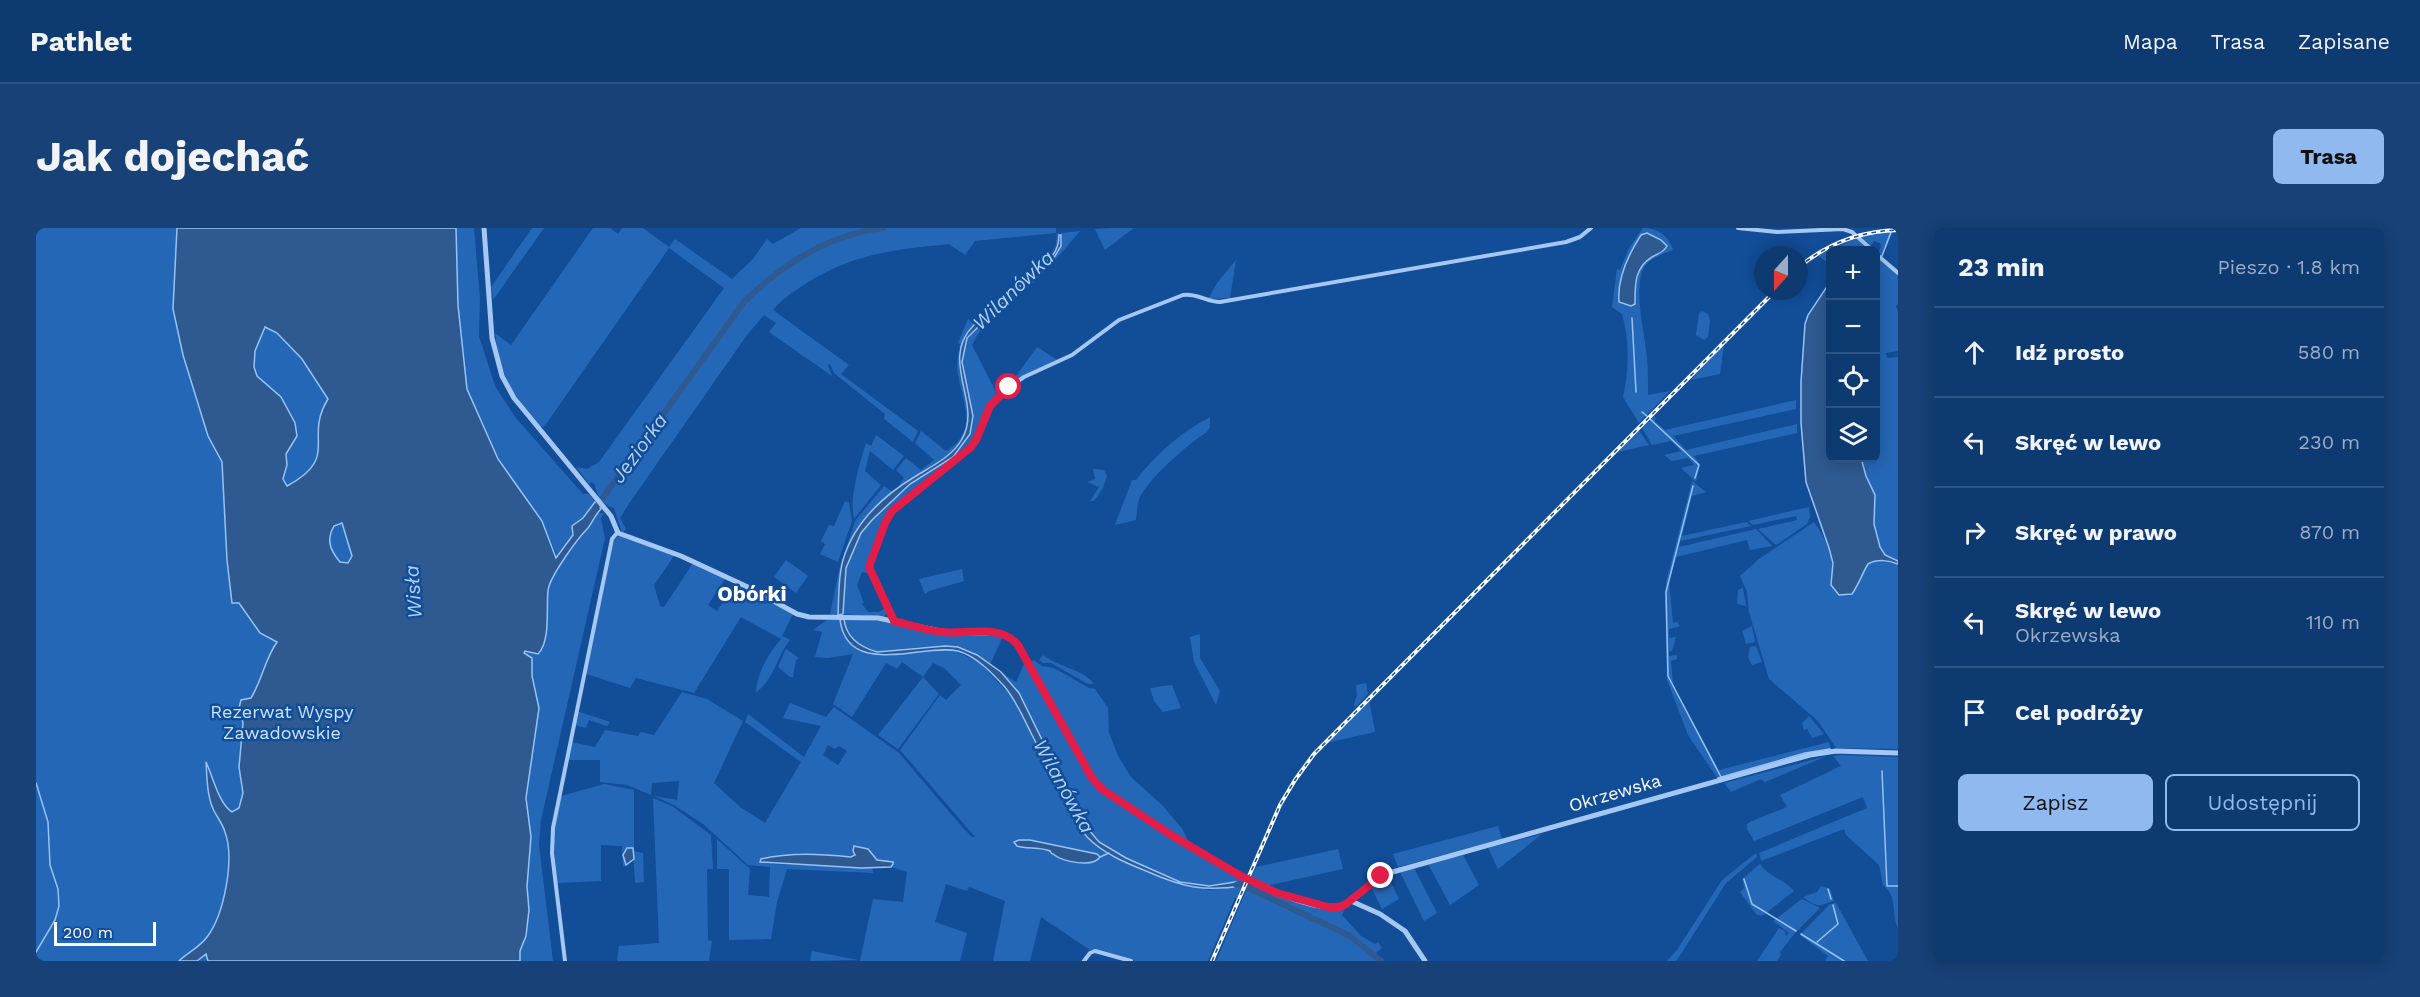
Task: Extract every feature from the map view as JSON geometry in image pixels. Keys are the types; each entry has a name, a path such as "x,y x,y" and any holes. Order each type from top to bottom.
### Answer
{"street":[{"path":"484,228 492,338 502,376 514,399 607,512 617,532"},
{"path":"894,621 869,567 888,517 906,498 949,467 970,448 976,440 988,411 1005,391 1024,377 1072,355 1119,320 1183,295 1192,294 1208,301 1221,302 1566,242 1580,237 1591,228"},
{"path":"1738,228 1786,232 1837,229 1850,231 1867,246"},
{"path":"1880,258 1898,273"},
{"path":"617,532 681,556 752,589 797,614 894,621 938,632 996,633 1010,637 1018,645 1092,778 1103,790 1171,835 1239,875 1277,893 1332,907 1343,906 1351,901 1380,914 1405,931 1425,961"},
{"path":"565,961 552,853 553,828 612,539 617,532"},
{"name":"Okrzewska","path":"1351,901 1375,879 1402,868 1810,755 1836,751 1898,753"},
{"path":"1084,961 1090,953 1095,951 1131,961"}],"green space":[{"name":"Rezerwat Wyspy Zawadowskie","path":"36,228 474,228 480,299 479,336 495,386 515,417 583,494 589,494 595,502 583,518 572,526 573,534 556,559 556,553 542,521 498,461 547,629 547,596 553,577 597,513 604,513 601,518 605,538 541,820 539,845 553,961 36,961"},
{"path":"532,228 544,228 493,300 491,287"},
{"path":"593,228 610,228 618,234 622,228 643,228 669,247 675,239 732,279 753,259 767,239 773,244 801,228 1056,228 1056,233 975,241 965,255 949,244 892,251 858,259 823,274 796,290 773,310 849,365 841,374 918,431 913,442 884,419 885,414 834,373 830,364 828,365 832,376 769,332 776,323 764,315 747,335 628,505 620,518 626,529 622,533 614,508 601,499 595,485 592,482 589,484 576,467 587,469 599,462 724,288 669,248 544,427 540,426 509,384 500,362 495,333 511,345"},
{"path":"1134,228 1105,250 1095,229"},
{"path":"1643,228 1653,229 1662,234 1669,241 1673,250 1651,260 1641,275 1639,297 1647,358 1648,395 1670,391 1639,423 1623,397 1627,366 1626,335 1622,314 1612,307 1617,269 1620,270 1629,248","holes":["1641,235 1663,252 1654,256 1643,266 1637,279 1635,304 1621,276"]},
{"path":"1080,231 1039,277 999,311 977,335 972,345 998,396 985,411 972,444 946,468 907,497 885,523 870,557 868,573 862,572 857,585 864,603 862,604 868,612 879,612 887,607 888,612 884,617 843,614 846,568 861,533 910,484 960,449 973,416 962,362 967,338 991,313 1055,257 1062,242 1061,233"},
{"path":"1893,232 1882,257 1880,243 1874,241 1869,246 1858,237"},
{"path":"1057,233 1059,233 1057,245 1049,258 979,318 962,345 960,360 967,405 967,421 963,436 953,452 896,490 904,478 896,470 906,458 921,470 934,460 915,443 921,431 946,451 964,432 966,411 957,363 960,344 958,343 968,319 973,323 1052,252 1056,244"},
{"path":"1855,238 1864,246 1838,246"},
{"path":"1826,252 1826,261 1818,256"},
{"path":"1236,260 1230,298 1208,299 1217,283"},
{"path":"1880,260 1898,275 1898,303 1896,306 1898,351 1886,353 1887,358 1898,357 1898,561 1885,555 1880,547 1874,524 1875,495 1862,462 1880,462"},
{"path":"1702,311 1708,314 1710,320 1708,337 1704,340 1696,335 1699,313"},
{"path":"1724,344 1720,374 1691,380"},
{"path":"1037,347 1059,361 1013,382 1014,379"},
{"path":"1796,400 1796,409 1673,436 1686,450 1797,424 1797,433 1694,456 1700,464 1696,482 1681,468 1694,465 1688,458 1672,461 1664,455 1681,451 1671,441 1652,445 1642,428 1655,416 1655,422 1665,430"},
{"path":"1210,417 1210,427 1207,432 1170,462 1145,489 1139,500 1136,520 1115,525 1132,480 1136,480 1161,452 1179,437"},
{"path":"1638,429 1649,445 1618,452 1617,451"},
{"path":"876,435 904,456 893,470 870,451 865,471 881,485 854,519 853,502 858,471 866,443 871,446"},
{"path":"1093,469 1104,470 1107,476 1103,488 1094,501 1090,501 1099,487 1087,482 1095,479"},
{"path":"1692,481 1706,492 1692,496 1682,536 1746,522 1751,526 1680,541 1679,547 1756,529 1772,546 1750,550 1747,540 1676,557 1669,582 1673,623 1677,622 1680,626 1669,629 1669,638 1676,637 1672,651 1669,652 1669,656 1677,655 1677,659 1671,661 1673,685 1719,770 1829,742 1831,750 1718,779 1688,735 1667,680 1665,595 1666,582"},
{"path":"884,486 893,492 864,520 855,533 844,561 838,615 830,615 839,570 855,521"},
{"path":"845,501 849,503 852,521 838,562 820,554 825,544 821,541 829,525 834,526"},
{"path":"1809,507 1810,517 1807,524 1776,545 1758,529 1797,520 1796,516 1753,525 1748,521"},
{"path":"1814,522 1829,549 1832,563 1831,579 1848,596 1854,591 1868,564 1883,561 1898,564 1898,749 1836,748 1818,721 1769,679 1749,612 1747,592 1740,576 1759,559"},
{"path":"619,536 674,556 654,585 660,606 664,607 693,563 725,579 708,605 717,611 735,584 756,592 793,614 782,636 790,640 762,687 756,692 764,664 781,639 741,617 694,693 636,678 630,688 586,674 614,540"},
{"path":"786,560 808,576 796,593 774,577"},
{"path":"962,569 964,581 925,594 919,579"},
{"path":"1743,588 1746,606 1737,604 1738,590"},
{"path":"828,619 840,620 843,632 857,648 879,655 940,650 956,651 980,663 1013,698 1059,789 1086,836 1110,856 1171,882 1208,890 1242,886 1208,961 1135,961 1090,950 1041,917 1030,961 993,961 1005,901 969,887 967,891 946,884 935,922 967,933 960,961 860,961 873,899 903,902 907,872 891,867 893,862 877,860 868,849 851,857 799,853 773,858 772,864 872,867 873,873 787,869 777,902 771,939 729,940 729,869 717,869 717,839 750,869 748,895 769,897 770,867 748,865 703,824 674,805 654,796 677,800 679,781 652,783 651,795 627,785 600,782 600,760 568,760 571,742 595,747 605,730 638,736 641,732 654,735 682,692 707,699 743,721 714,783 740,807 765,823 801,762 745,722 748,714 804,757 821,726 783,718 790,703 826,717 834,707 899,753 963,828 975,837 900,750 940,695 946,700 961,685 944,668 933,663 923,677 902,662 897,669 886,663 852,717 833,704 853,654 828,658 815,657 822,632 813,630","holes":["828,745 835,749 839,746 847,751 838,765 823,755","1022,839 1030,840 1097,854 1086,863 1069,860 1055,856 1050,851 1037,849"]},
{"path":"844,619 885,621 933,632 1003,636 990,665 964,651 950,648 921,647 877,652 855,641 845,626"},
{"path":"1752,626 1755,642 1746,644 1742,631"},
{"path":"1200,634 1200,658 1220,691 1216,705 1194,662 1190,637"},
{"path":"1756,646 1762,662 1752,665 1748,657 1750,647"},
{"path":"786,649 799,658 796,660 793,677 778,667"},
{"path":"1043,655 1077,671 1094,684 1088,684 1051,663 1043,663 1039,660"},
{"path":"1034,660 1042,666 1054,668 1089,688 1095,689 1108,708 1109,733 1118,756 1131,777 1163,806 1183,830 1189,843 1098,783 1029,662"},
{"path":"1024,664 1027,664 1097,788 1187,847 1245,880 1243,884 1188,885 1127,859 1094,837 1074,806 1023,701 1001,672 1016,682"},
{"path":"923,677 939,694 898,749 878,735"},
{"path":"1366,683 1368,694 1356,707 1354,705 1357,695 1356,685"},
{"path":"1172,685 1181,708 1163,712 1154,701 1150,688"},
{"path":"1369,699 1375,732 1326,743"},
{"path":"577,711 610,722 607,726 589,720 586,728 574,725"},
{"path":"1809,716 1824,734 1812,738 1807,729 1804,730 1802,723"},
{"path":"1827,756 1765,782 1761,779 1731,792 1724,783"},
{"path":"1833,756 1898,757 1898,928 1891,894 1883,885 1879,865 1846,835 1844,829 1761,861 1759,853 1867,808 1863,797 1754,841 1747,829 1747,824 1750,822 1787,807 1780,795 1841,766"},
{"path":"604,784 634,790 634,851 643,853 644,882 635,883 633,848 625,850 623,855 626,865 623,867 622,846 601,845 601,881 557,883 553,838 561,796"},
{"path":"653,798 672,806 711,835 713,869 707,869 708,940 712,941 709,961 617,961 619,946 659,943"},
{"path":"1498,826 1502,839 1398,867 1393,854"},
{"path":"1542,834 1498,869 1488,848"},
{"path":"1338,849 1343,869 1265,886 1251,879 1256,867"},
{"path":"1756,853 1757,857 1726,883 1676,961 1667,961 1677,950 1722,880"},
{"path":"1463,855 1479,885 1450,905 1428,864"},
{"path":"1760,864 1794,891 1762,916 1756,914 1740,892 1744,888 1742,879"},
{"path":"1414,868 1437,913 1424,921 1400,872"},
{"path":"1388,876 1399,899 1382,909 1370,885"},
{"path":"1253,885 1286,898 1323,908 1345,908 1342,915 1361,936 1375,944 1378,942 1382,948 1376,953 1385,961 1216,961 1248,886"},
{"path":"1821,886 1830,889 1834,901 1818,905 1803,897 1817,892"},
{"path":"1802,899 1820,908 1795,933 1780,952 1781,955 1777,961 1757,961 1779,928 1785,931 1786,936 1789,933 1773,921"},
{"path":"1836,903 1868,961 1825,961 1828,956 1800,935 1830,904"},
{"path":"812,951 858,960 810,961"}],"water":[{"name":"Rezerwat Wyspy Zawadowskie","path":"177,228 456,228 458,305 467,389 498,459 542,521 556,558 573,535 572,526 583,518 595,502 601,509 553,577 548,591 547,624 542,648 538,654 525,651 524,653 532,658 532,676 539,708 526,798 531,837 527,886 529,910 520,961 208,961 206,954 197,961 179,961 204,941 213,927 226,886 228,843 210,799 206,762 223,803 232,812 239,808 243,793 239,767 243,723 239,708 241,700 251,698 277,642 260,633 239,603 232,603 227,560 222,462 208,436 183,355 173,309","holes":["265,327 277,333 302,359 328,399 321,413 317,456 313,466 303,476 287,486 283,479 287,465 286,454 297,436 295,423 281,397 257,376 254,367 255,351","342,523 352,556 348,563 340,562 330,545 330,536 334,526"]},
{"path":"1647,233 1667,246 1642,266 1637,278 1635,304 1631,306 1619,302 1620,284 1636,243 1641,235"},
{"path":"1059,235 1061,235 1061,246 1055,256 967,338 962,362 973,416 970,434 953,457 910,484 861,533 846,568 843,614 838,615 841,567 848,547 862,522 893,492 948,456 962,439 967,425 968,411 960,368 960,353 964,339 982,317 1043,266 1055,251"},
{"path":"1826,288 1826,462 1862,462 1875,495 1874,524 1880,547 1885,555 1898,561 1898,564 1875,561 1868,564 1852,594 1839,595 1831,585 1833,563 1806,482 1801,423 1801,382 1805,324 1808,315"},
{"path":"844,619 845,626 855,641 877,652 945,646 958,647 977,655 1001,672 1019,693 1083,823 1099,842 1126,858 1180,882 1209,886 1235,882 1243,884 1242,886 1193,887 1130,864 1100,848 1084,832 1012,697 989,671 965,653 958,651 943,650 888,655 871,654 857,649 846,638 840,620"},
{"path":"1030,840 1097,854 1100,857 1085,863 1070,861 1050,851 1017,846 1014,842"},
{"path":"854,846 868,849 877,860 893,862 893,864 891,867 861,868 760,862 761,859 795,854 851,857 855,855"},
{"path":"627,848 633,848 634,859 626,865 623,855"}],"waterway":[{"name":"Jeziorka","path":"597,506 744,302 774,275 808,253 845,237 884,228"},
{"path":"1882,256 1891,232"},
{"path":"1632,318 1636,392"},
{"path":"1642,412 1647,416"},
{"path":"1650,419 1699,465 1695,478"},
{"path":"1693,486 1666,592 1668,676 1721,777"},
{"path":"1718,778 1805,753 1830,749"},
{"path":"1882,771 1887,886 1898,886"},
{"path":"36,783 48,822 50,865 58,889 59,906 55,920 36,952"},
{"path":"1100,857 1109,853"},
{"path":"1744,879 1752,904 1796,931"},
{"name":"Wilanówka","path":"1236,885 1241,884 1350,936 1381,961"},
{"path":"1828,889 1831,899"},
{"path":"1817,942 1838,924 1833,905"},
{"path":"1801,934 1844,961"}],"railway":[{"path":"1808,260 1845,240 1871,233 1898,230"},
{"path":"1212,961 1280,805 1314,754 1766,300"}],"district":[{"name":"Obórki","path":"752,594"}],"route":[{"path":"1009,387 990,406 976,440 970,448 949,467 906,498 892,511 885,523 869,567 894,621 938,632 996,633 1010,637 1018,645 1097,784 1171,835 1239,875 1277,893 1334,908 1351,901 1369,883 1381,876"}],"water label":[{"name":"Wisła","path":"413,592"}]}
